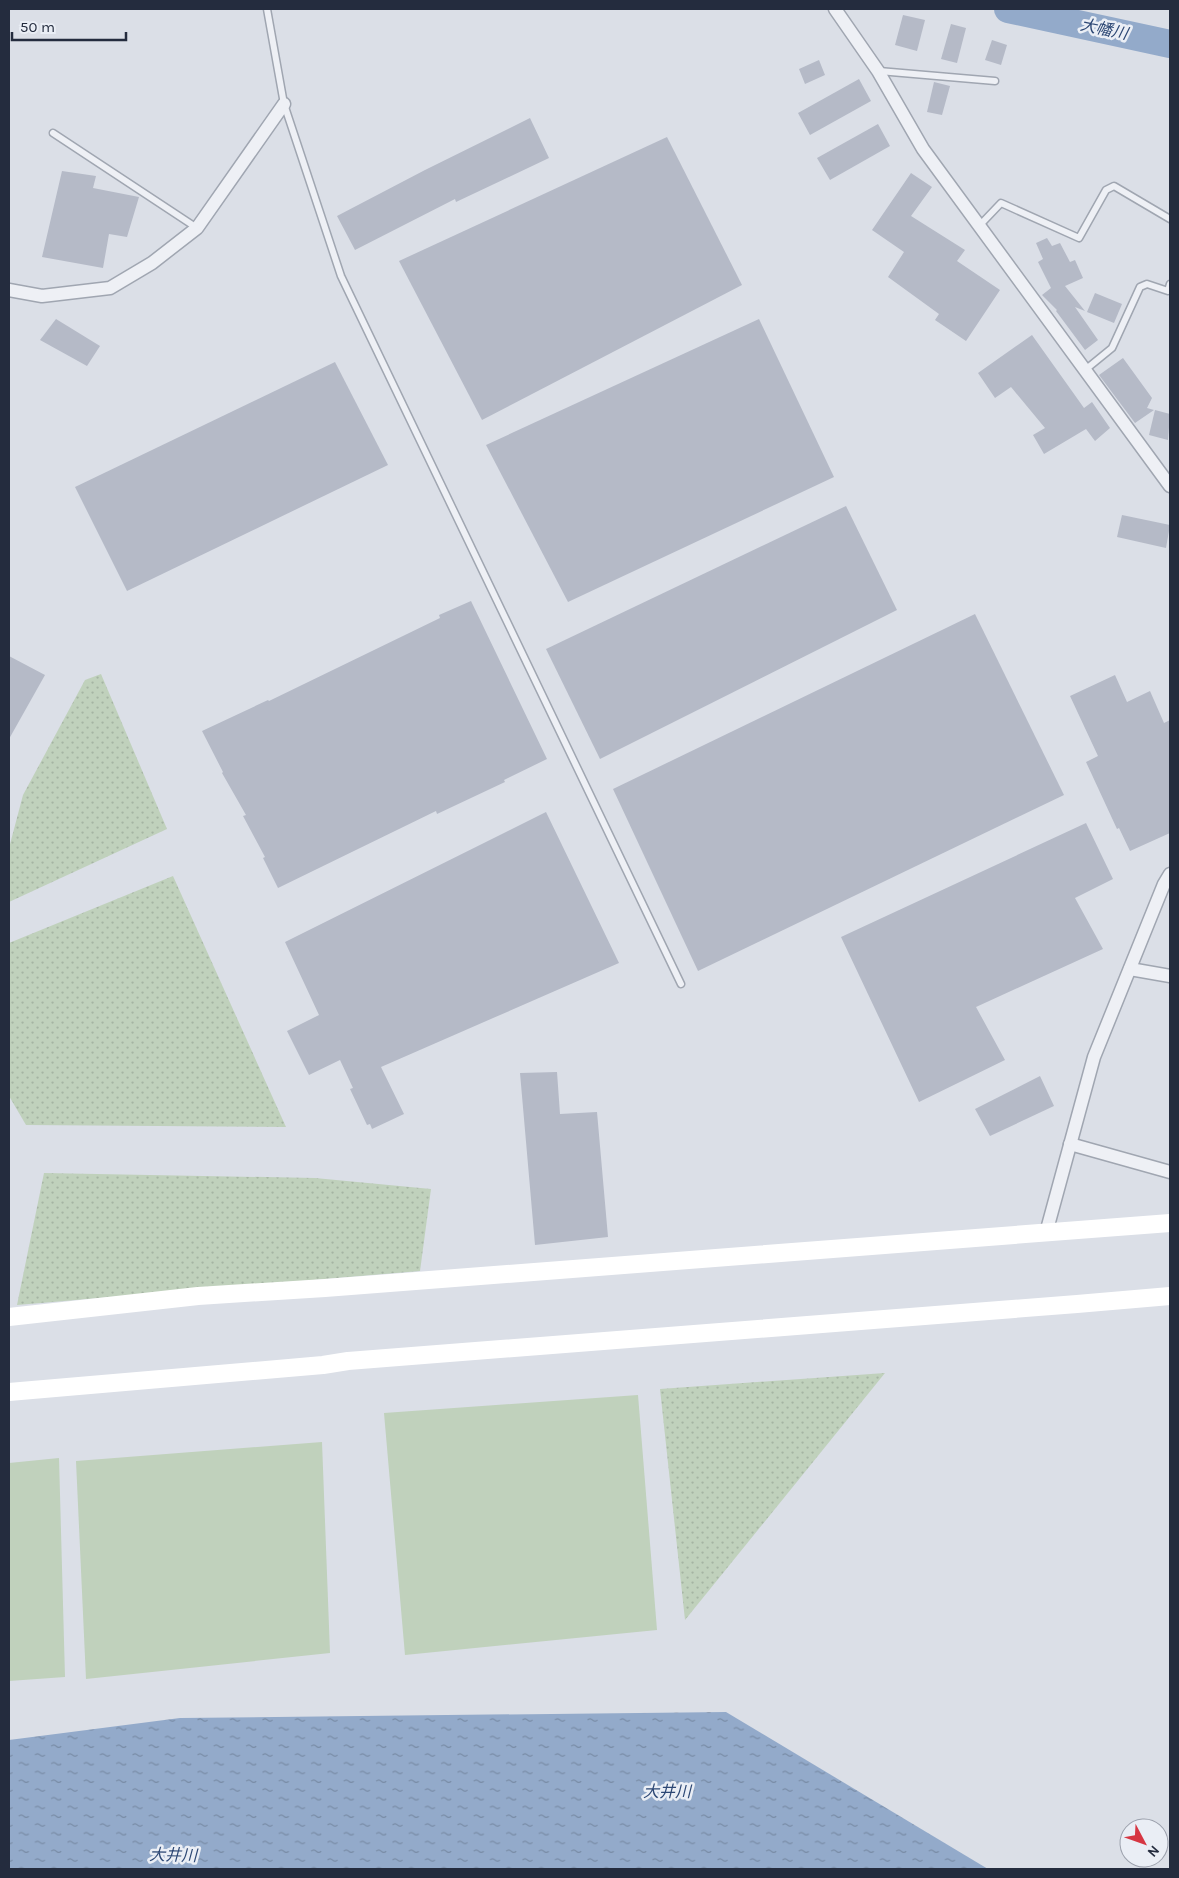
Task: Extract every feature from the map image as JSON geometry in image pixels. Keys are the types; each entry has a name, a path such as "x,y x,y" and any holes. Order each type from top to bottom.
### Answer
{"street":[{"path":"835,9 878,71 923,148 1170,486"},
{"path":"9,290 42,296 110,288 152,263 197,228 284,104"},
{"path":"1046,1233 1094,1057 1164,884 1170,874"},
{"path":"1130,969 1170,976"},
{"path":"1070,1144 1170,1172"},
{"path":"9,1317 198,1296 325,1288 1170,1223"},
{"path":"9,1392 304,1367 348,1361 1170,1296"}],"lane":[{"path":"267,9 284,104 341,276 681,984"},
{"path":"878,71 995,81"},
{"path":"53,134 197,228"},
{"path":"980,225 1001,203 1079,238 1106,190 1114,186 1170,219"},
{"path":"1085,370 1112,348 1140,287 1147,284 1168,290 1170,284"}],"green space":[{"path":"101,674 167,829 9,902 9,848 23,795 85,680"},
{"path":"173,876 286,1127 26,1125 9,1096 9,943"},
{"path":"44,1173 315,1178 431,1189 420,1271 17,1305"},
{"path":"885,1373 685,1620 660,1389"},
{"path":"638,1395 657,1630 405,1655 384,1413"},
{"path":"322,1442 330,1653 86,1679 76,1461"},
{"path":"59,1458 65,1677 9,1681 9,1463"}],"water":[{"name":"大井川","path":"726,1712 988,1869 9,1869 9,1740 180,1718"}],"building":[{"path":"903,15 925,20 917,51 895,45"},
{"path":"951,24 966,28 957,63 941,59"},
{"path":"992,40 1007,45 1001,65 985,60"},
{"path":"819,60 825,75 805,84 799,69"},
{"path":"859,79 871,101 810,135 798,113"},
{"path":"934,82 950,86 942,115 927,112"},
{"path":"530,118 549,158 456,202 455,199 355,250 337,216"},
{"path":"878,124 890,146 830,180 817,158"},
{"path":"667,137 742,285 482,420 399,261"},
{"path":"62,171 96,176 93,188 139,197 127,237 109,234 103,268 42,257"},
{"path":"911,173 932,187 911,216 965,250 957,261 1000,290 966,341 935,320 939,314 888,277 904,252 872,230"},
{"path":"1047,238 1052,246 1060,243 1070,262 1075,260 1083,278 1065,286 1085,311 1075,307 1098,340 1085,350 1057,310 1042,295 1051,288 1038,262 1043,259 1036,243"},
{"path":"1095,293 1122,304 1114,323 1087,312"},
{"path":"56,319 100,346 87,366 40,340"},
{"path":"759,319 834,477 568,602 486,445"},
{"path":"1032,335 1084,408 1092,402 1110,428 1095,441 1086,429 1044,454 1033,435 1045,428 1011,387 995,398 978,373"},
{"path":"1123,358 1152,398 1147,408 1154,410 1135,423 1099,375"},
{"path":"335,362 388,465 127,591 75,487"},
{"path":"1155,410 1170,414 1168,440 1149,435"},
{"path":"846,506 897,610 600,759 546,649"},
{"path":"1122,515 1170,525 1166,548 1117,537"},
{"path":"471,601 547,759 504,780 505,782 437,814 436,811 278,888 263,858 265,857 243,816 246,815 222,773 202,731 269,701 440,618 439,615"},
{"path":"975,614 1064,795 698,971 613,789"},
{"path":"9,656 45,675 9,739"},
{"path":"1115,675 1127,702 1150,691 1164,723 1170,720 1170,833 1130,851 1119,828 1117,829 1086,762 1098,756 1070,696"},
{"path":"546,812 619,963 381,1067 404,1114 372,1129 370,1124 367,1125 350,1089 353,1088 340,1060 309,1075 287,1031 319,1015 285,942"},
{"path":"1086,823 1113,879 1075,898 1103,949 976,1007 1005,1060 919,1102 841,937"},
{"path":"557,1072 560,1114 597,1112 608,1237 535,1245 520,1073"},
{"path":"1040,1076 1054,1106 990,1136 975,1109"}],"waterway":[{"name":"大幡川","path":"1008,9 1170,44"}]}
